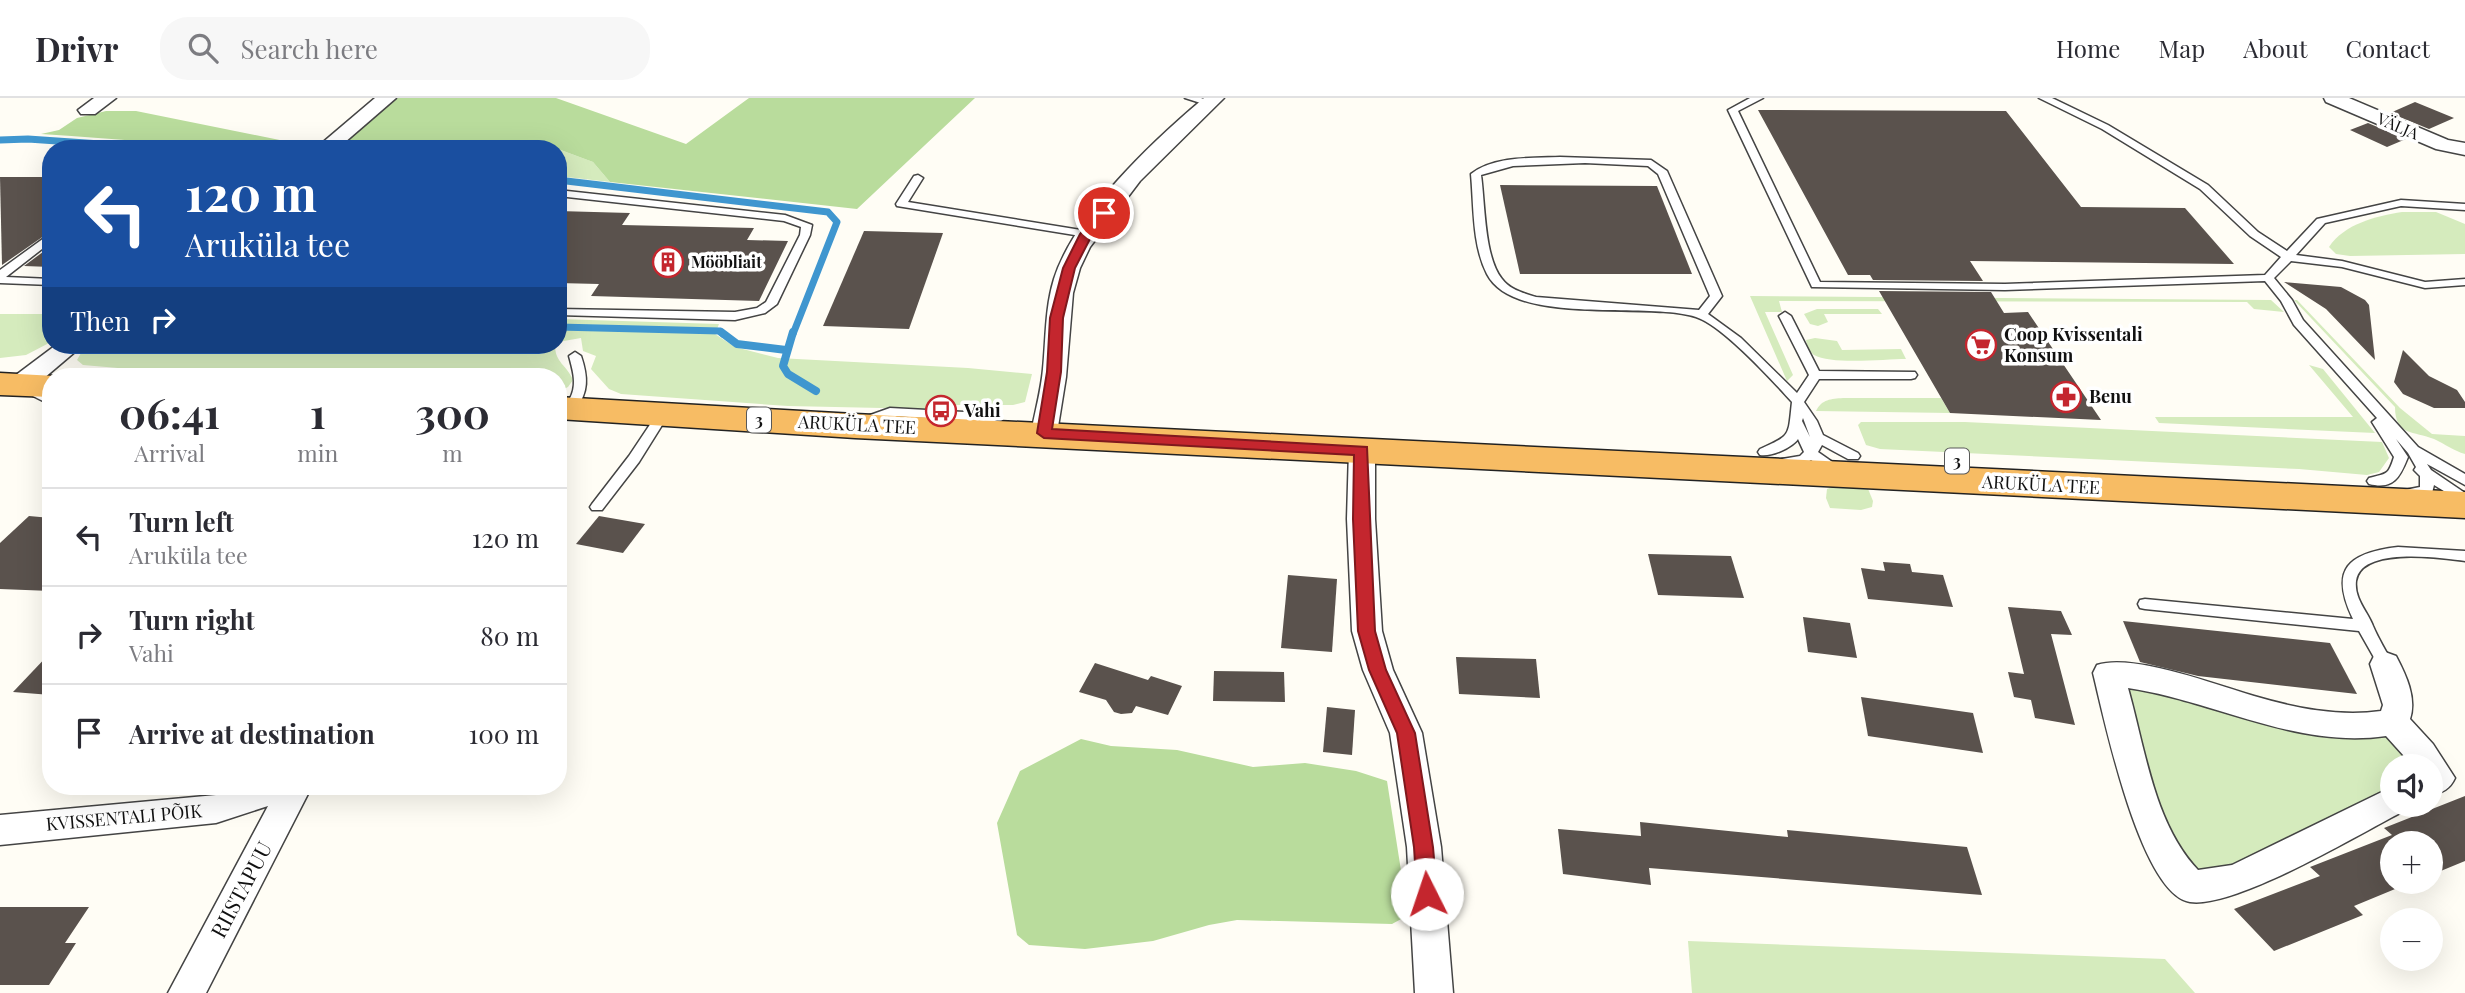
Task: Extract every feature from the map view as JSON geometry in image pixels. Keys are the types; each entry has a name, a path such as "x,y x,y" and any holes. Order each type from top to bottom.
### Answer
{"highway":[{"name":"ARUKÜLA TEE","path":"567,412 663,414 1720,469 1855,466 2374,481 2450,487"},
{"name":"ARUKÜLA TEE","path":"1450,454 1508,449 1634,447 1765,452 1809,438 1855,466 2332,498 2450,487"}],"street":[{"path":"88,110 107,98"},
{"path":"336,140 387,98"},
{"name":"VÄLJA","path":"2333,98 2443,145 2465,149"},
{"path":"1044,433 1054,372 1057,318 1069,268 1087,234 1120,192 1205,100"},
{"path":"44,368 60,354"},
{"path":"24,385 42,370"},
{"path":"1362,450 1361,519 1367,631 1378,670 1406,733 1424,847 1434,993"},
{"path":"2385,664 2399,705 2393,722"},
{"path":"2380,808 2237,880 2191,887 2168,862 2144,804 2108,673 2176,685 2219,700 2292,718 2342,726 2373,727 2393,722"},
{"path":"2393,722 2423,754"},
{"name":"KVISSENTALI PÕIK","path":"0,830 216,809 259,795"},
{"name":"RIISTAPUU","path":"187,993 291,795"}],"lane":[{"path":"1758,98 1733,110 1816,285 2005,287 2268,278 2321,221 2401,203 2465,207"},
{"path":"2044,98 2105,127 2204,187 2254,234 2288,257 2342,264 2425,285 2465,282"},
{"path":"1702,314 1716,296 1663,173 1651,163 1531,161 1492,165 1476,174 1487,257 1498,284 1521,297 1547,302 1702,314 1737,340 1798,401 1809,438 1804,460 1720,469"},
{"path":"918,178 901,204 1087,234"},
{"path":"567,194 785,218 807,225 805,235 771,304 761,311 735,316 567,312"},
{"path":"0,278 42,243"},
{"path":"0,278 42,281"},
{"path":"2268,278 2286,300 2298,322 2413,450 2450,487"},
{"path":"1785,316 1815,375"},
{"path":"567,407 582,391 583,377 575,356"},
{"path":"2343,372 2401,457 2395,474 2384,481 2374,481"},
{"path":"1809,438 1798,401 1815,375"},
{"path":"1815,375 1911,375"},
{"path":"24,385 42,396"},
{"path":"597,507 634,459 663,414"},
{"path":"2378,422 2450,487"},
{"path":"2413,450 2450,487"},
{"path":"2385,664 2354,604 2348,580 2356,564 2377,554 2407,551 2465,556"},
{"path":"2145,604 2366,626"}],"green space":[{"path":"398,98 556,98 686,144 749,98 975,98 857,209 610,182 593,162 567,152 567,140 347,140"},
{"path":"106,111 136,111 279,140 126,140 41,134 59,130 77,118"},
{"path":"567,152 593,162 610,182 567,177"},
{"path":"2402,212 2436,212 2465,224 2465,254 2350,256 2336,254 2329,247 2343,232 2352,227 2371,219"},
{"path":"1750,296 2271,300 2284,312 2254,309 2247,302 1779,301 1782,312 1765,312 1793,375 1787,381"},
{"path":"2294,300 2297,300 2400,408 2432,434 2465,436 2465,454 2402,428 2398,423 2395,407"},
{"path":"1817,309 1878,309 1882,314 1824,314 1828,322 1818,326 1810,324 1804,314"},
{"path":"0,314 42,314 42,347 26,355 0,358"},
{"path":"567,319 719,324 715,334 735,347 778,358 1032,374 1025,402 1013,405 933,405 929,409 788,406 621,394 609,389 591,369 596,356 583,351 581,338 567,340"},
{"path":"1815,338 1837,341 1842,350 1901,349 1906,359 1845,361 1822,358 1814,355 1808,346 1806,340"},
{"path":"80,354 557,354 565,368 118,368 83,365 77,360"},
{"path":"2309,365 2323,369 2375,433 2159,423 2155,417 2353,417"},
{"path":"567,370 573,380 567,388"},
{"path":"1843,398 1941,398 1950,413 1816,411 1824,402"},
{"path":"1861,422 1965,422 2382,442 2389,458 2379,472 2367,475 2299,469 1880,449 1866,445 1858,425"},
{"path":"1866,484 1873,501 1872,507 1861,510 1830,508 1826,498 1827,489 1837,485"},
{"path":"2126,688 2188,694 2384,733 2414,754 2380,754 2380,794 2210,881 2193,866 2178,846 2165,821 2146,765"},
{"path":"1081,739 1111,746 1177,750 1253,767 1305,763 1356,771 1387,781 1407,909 1403,918 1392,924 1237,920 1153,941 1085,949 1029,945 1017,935 997,823 1020,771"},
{"path":"1688,941 2165,959 2195,993 1692,993"}],"building":[{"path":"2415,102 2454,118 2429,129 2390,113"},
{"path":"1758,110 2006,111 2081,207 2185,208 2234,264 1970,261 1983,281 1873,280 1870,275 1848,275"},
{"path":"2368,123 2406,139 2387,147 2350,130"},
{"path":"0,177 42,177 42,237 2,265"},
{"path":"1500,185 1657,186 1692,274 1520,274"},
{"name":"Mööbliait","path":"567,211 630,213 622,225 754,228 747,240 788,241 759,301 591,296 599,284 567,283"},
{"path":"864,231 943,233 909,329 823,326"},
{"path":"42,253 42,267 24,266"},
{"path":"2284,282 2341,287 2365,300 2369,305 2375,360 2326,309"},
{"name":"Coop Kvissentali Konsum","path":"1879,291 1991,292 2004,313 2028,312 2101,420 1950,413"},
{"path":"2403,350 2429,376 2457,390 2465,402 2465,408 2434,408 2403,394 2394,382"},
{"path":"29,516 42,517 42,591 0,589 0,543"},
{"path":"599,516 645,524 623,553 576,544"},
{"path":"1648,554 1731,556 1744,598 1658,595"},
{"path":"1883,562 1910,564 1912,572 1943,575 1953,607 1868,599 1861,568 1885,571"},
{"path":"1288,575 1337,579 1332,652 1281,648"},
{"path":"2008,607 2061,611 2072,635 2051,634 2075,725 2035,718 2031,700 2014,697 2008,672 2024,674"},
{"path":"1803,617 1850,623 1857,658 1808,652"},
{"path":"2123,621 2330,643 2357,694 2198,676 2140,662"},
{"path":"1456,657 1536,659 1540,698 1459,694"},
{"path":"42,661 42,694 13,692"},
{"path":"1095,663 1148,680 1151,676 1182,686 1168,715 1136,706 1132,713 1121,714 1114,712 1106,700 1079,692"},
{"path":"1214,671 1284,672 1285,702 1213,701"},
{"path":"1861,697 1973,713 1983,753 1868,736"},
{"path":"1327,707 1355,710 1352,755 1323,752"},
{"path":"2465,796 2465,861 2443,870 2443,831 2387,831 2384,828 2412,817 2443,817 2443,805"},
{"path":"1640,822 1788,837 1787,830 1967,847 1982,895 1649,868 1651,885 1563,874 1558,829 1641,836"},
{"path":"2380,840 2380,894 2383,894 2354,906 2363,915 2274,951 2234,909 2320,876 2310,867"},
{"path":"0,907 89,907 65,943 76,943 49,985 0,985"}],"waterway":[{"path":"0,140 42,140"},
{"path":"567,181 828,212 837,222 793,334"},
{"path":"567,327 721,332"},
{"path":"721,332 737,344 786,350"},
{"path":"793,332 783,366 788,374 816,391"}],"place":[{"name":"Mööbliait","path":"668,262"},
{"name":"Coop Kvissentali Konsum","path":"1981,345"},
{"name":"Benu","path":"2066,397"},
{"name":"Vahi","path":"941,411"}],"route":[{"path":"1104,213 1087,234 1069,268 1057,318 1054,372 1044,433 1362,450 1361,519 1367,631 1378,670 1406,733 1424,847 1427,894"}]}
